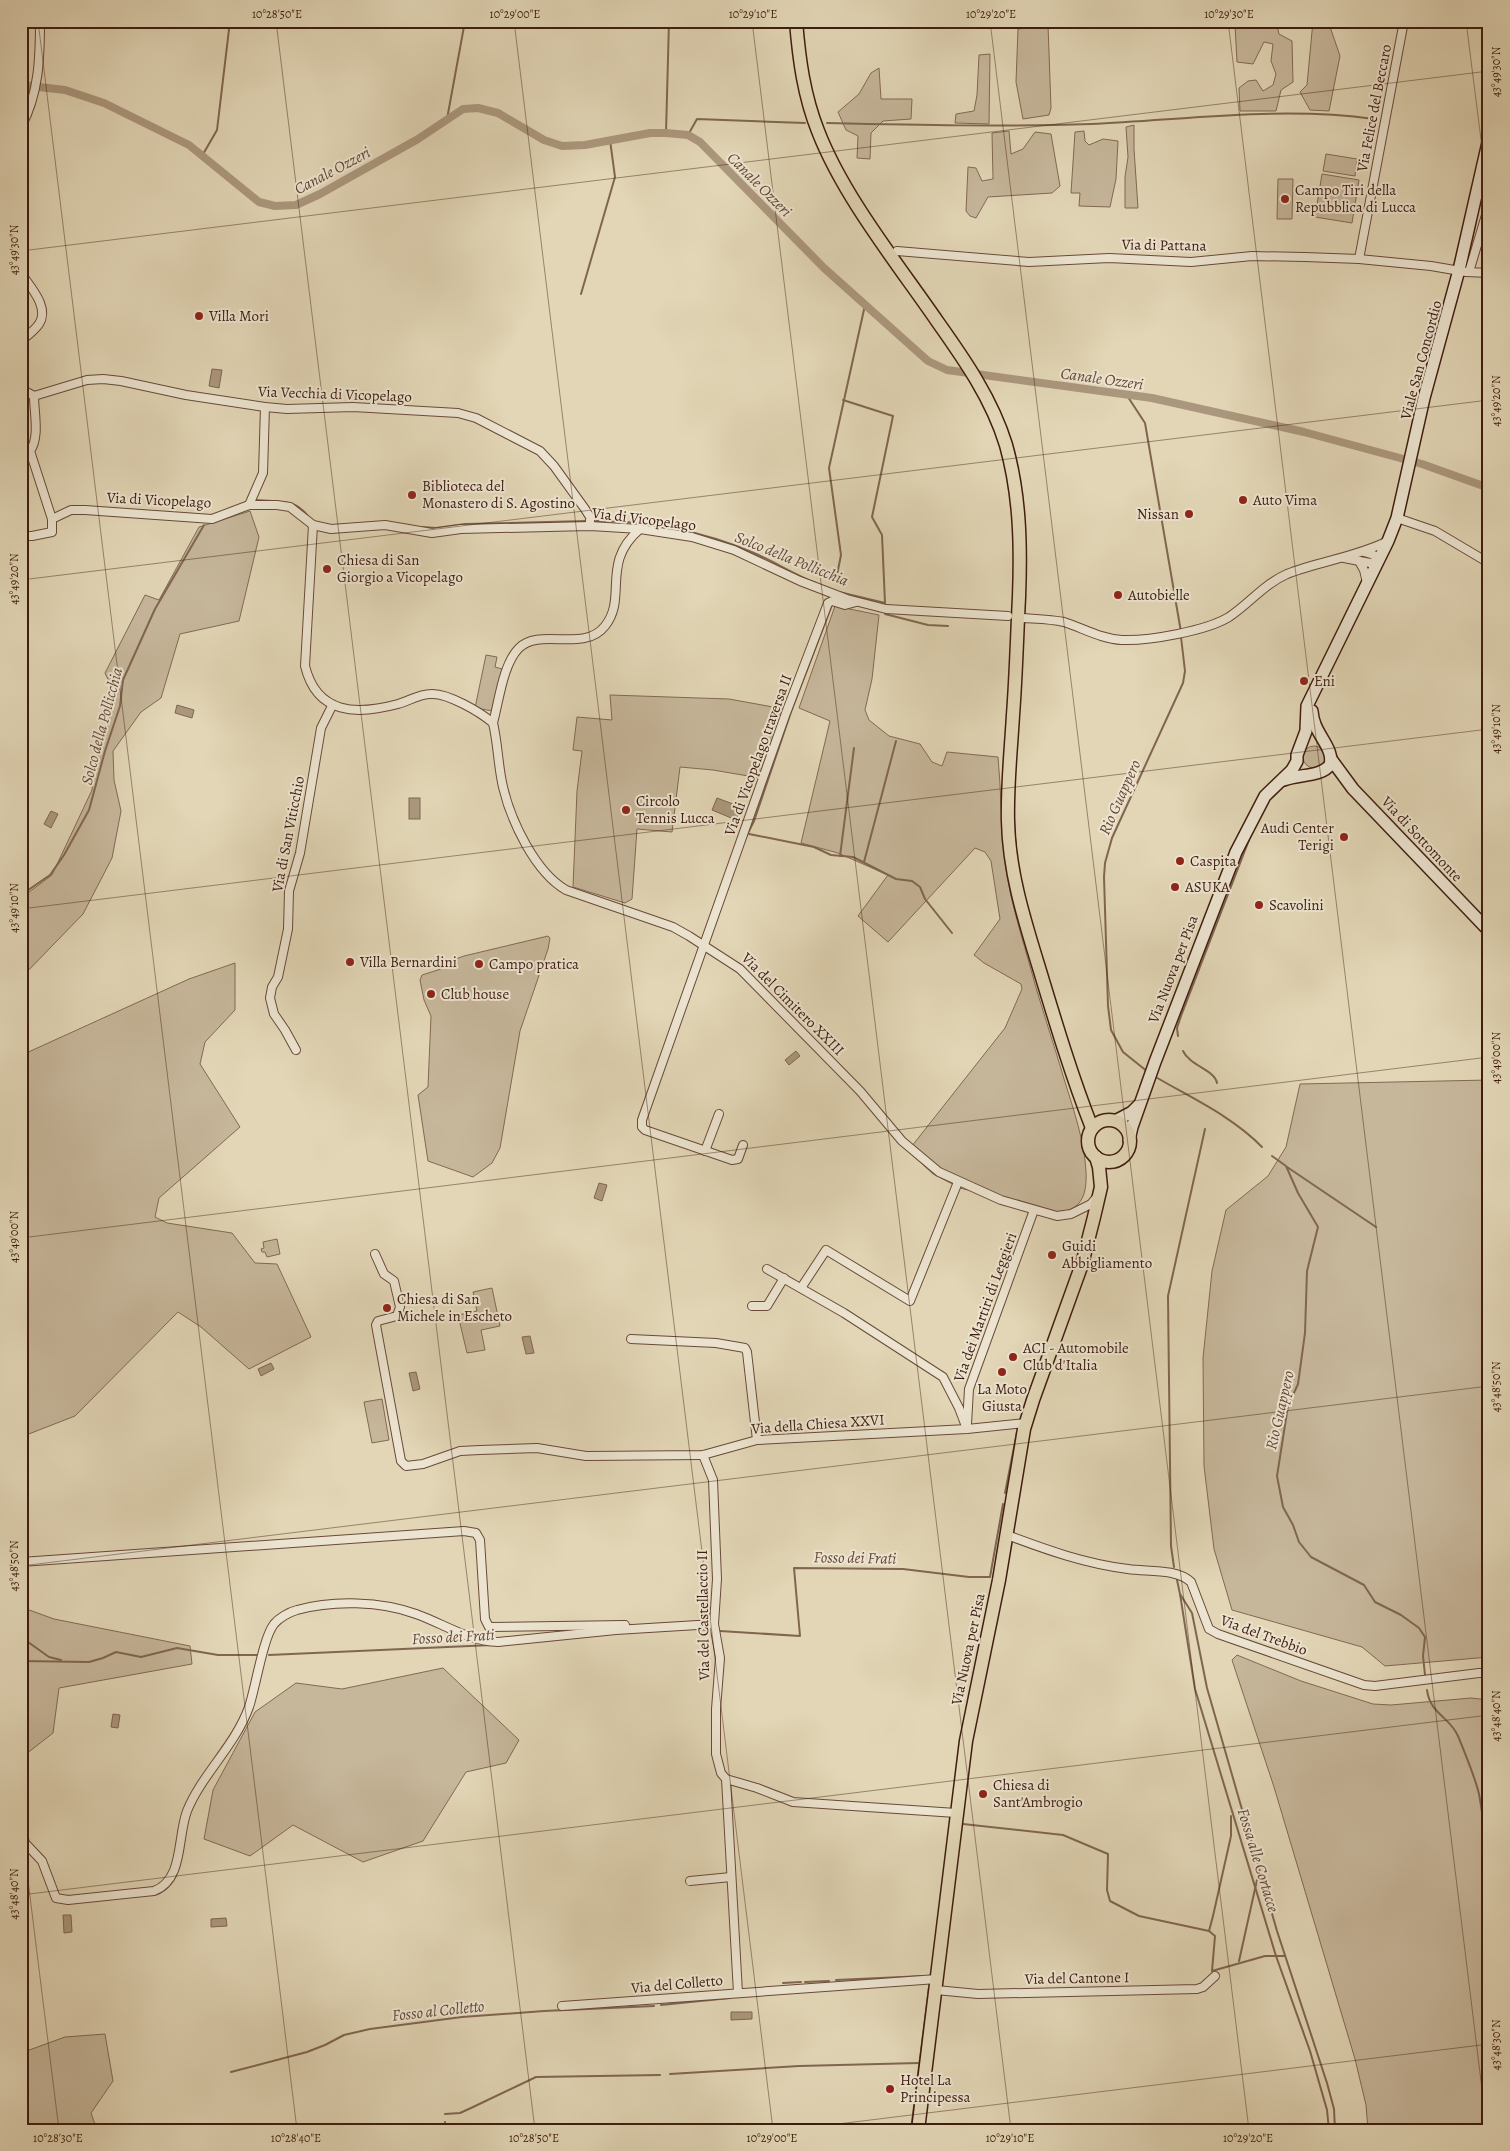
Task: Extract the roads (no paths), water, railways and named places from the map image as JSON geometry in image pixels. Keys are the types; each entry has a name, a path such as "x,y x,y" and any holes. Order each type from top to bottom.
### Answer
{"main road":[{"path":"796,21 799,58 806,94 813,119 826,152 844,184 951,340 988,400 1008,452 1018,499 1020,527 1017,655 1008,806 1011,859 1024,918 1062,1044 1092,1128"},
{"name":"Viale San Concordio","path":"1367,584 1397,518 1416,441 1424,398 1464,271 1489,138"},
{"path":"1353,790 1336,777 1303,770 1297,761 1297,755 1306,731 1307,706 1367,584"},
{"path":"1315,691 1312,708 1315,729 1330,751 1331,759 1353,790"},
{"path":"1302,744 1311,740 1323,743"},
{"path":"1280,781 1297,775 1316,774 1327,768 1331,759"},
{"name":"Via Nuova per Pisa","path":"1140,1103 1236,852 1260,804 1292,770 1297,761"},
{"name":"Via di Sottomonte","path":"1353,790 1489,931"},
{"path":"1081,1095 1092,1110 1126,1130 1129,1140"},
{"path":"1100,1191 1099,1167 1096,1157 1088,1145 1088,1136 1092,1128 1100,1122 1112,1121 1136,1110 1140,1103"},
{"path":"1100,1191 1117,1160 1126,1151 1140,1103"},
{"path":"1096,1157 1106,1161 1117,1160"},
{"name":"Via Nuova per Pisa","path":"918,2130 966,1741 1026,1423 1082,1264 1100,1191"}],"street":[{"path":"21,128 32,105 40,67 40,21"},
{"path":"966,21 1016,24 1050,21"},
{"name":"Via Felice del Beccaro","path":"1359,259 1404,21"},
{"path":"1464,271 1486,215"},
{"name":"Via di Pattana","path":"897,252 1029,262 1109,258 1191,262 1252,256 1359,259 1489,272"},
{"path":"21,273 41,302 42,311 40,324 21,341"},
{"name":"Via Vecchia di Vicopelago","path":"34,396 87,380 103,379 186,395 265,407 287,409 353,407 458,413 476,418 540,451 554,466 590,522"},
{"path":"21,389 34,396 35,437 34,445 30,450"},
{"path":"250,505 263,473 265,407"},
{"path":"21,443 30,450 52,519 52,532 21,536"},
{"name":"Via di Vicopelago","path":"52,519 71,510 212,519 250,505 278,505 290,507 313,524 331,528 385,525 432,533 461,529 590,522 692,537 734,550 800,581 857,602 886,609 1008,616"},
{"path":"1397,518 1435,531 1489,562"},
{"path":"313,524 305,666 307,674 318,693 332,706 362,710 399,704 423,694 440,694 484,715 493,723 510,663 519,648 530,641 587,638 597,634 608,622 612,609 617,566 621,551 625,543 640,529"},
{"path":"1022,618 1055,620 1105,637 1121,640 1191,630 1214,625 1230,616 1274,580 1307,568 1364,552 1388,541"},
{"path":"1342,558 1370,563 1378,562 1374,555 1364,552"},
{"path":"1359,561 1364,570 1367,584"},
{"name":"Via di Vicopelago traversa II","path":"705,946 786,713 828,604 832,601 845,605 857,602"},
{"name":"Via di San Viticchio","path":"296,1050 274,1014 270,998 272,987 278,977 288,929 289,890 300,852 321,728 332,706"},
{"name":"Via del Cimitero XXIII","path":"493,723 498,763 514,820 531,852 548,876 566,890 673,927 740,969 860,1090 902,1141 939,1172 1001,1200 1057,1216 1071,1214 1091,1204 1100,1191"},
{"path":"705,946 642,1120 642,1127 645,1130 736,1160 742,1145"},
{"path":"705,1150 719,1114"},
{"path":"801,1288 826,1250 910,1301 958,1182"},
{"name":"Via dei Martiri di Leggieri","path":"967,1429 969,1389 1034,1210"},
{"name":"Via della Chiesa XXVI","path":"375,1254 384,1274 394,1281 400,1307 397,1316 378,1321 376,1325 401,1461 406,1466 423,1464 460,1451 537,1448 586,1456 703,1455 756,1440 967,1429 1026,1423"},
{"name":"Via dei Martiri di Leggieri","path":"767,1269 801,1288 943,1377 959,1408 967,1429"},
{"path":"752,1306 767,1306 784,1278"},
{"path":"631,1339 716,1343 745,1348 747,1352 756,1440"},
{"name":"Via del Castellaccio II","path":"703,1455 713,1480 716,1579 714,1624 720,1658 716,1709 716,1754 721,1773 726,1779 731,1877"},
{"path":"21,1562 464,1531 476,1533 480,1540 485,1619 489,1627 599,1626 656,1623 683,1626"},
{"name":"Via del Trebbio","path":"1006,1535 1075,1559 1127,1569 1186,1577 1191,1582 1210,1629 1364,1685 1375,1686 1489,1673"},
{"path":"21,1827 25,1843 42,1861 56,1898 68,1900 162,1888 167,1884 174,1871 181,1827 188,1809 232,1741 248,1710 269,1632 281,1618 296,1610 346,1603 378,1604 416,1614 462,1634 485,1641 498,1642 714,1624"},
{"path":"726,1779 757,1788 793,1802 956,1813"},
{"path":"690,1881 731,1877"},
{"name":"Via del Colletto","path":"562,2006 738,1993 731,1877"},
{"name":"Via del Cantone I","path":"738,1993 937,1984 978,1994 1197,1989 1203,1987 1215,1976"}],"waterway":[{"path":"202,156 217,130 230,21"},
{"path":"447,119 465,21"},
{"path":"666,133 669,21"},
{"name":"Canale Ozzeri","path":"21,85 65,90 104,103 189,145 259,202 275,206 296,205 320,194 418,139 463,109 478,108 498,113 544,140 562,146 585,145 650,133 688,135 700,142 824,268 928,361 947,370 1152,398 1304,432 1422,464 1489,488"},
{"path":"827,123 1058,125 1268,114 1339,115 1374,119"},
{"path":"688,135 697,119 805,123"},
{"path":"581,294 615,177 610,140"},
{"path":"836,580 841,555 829,468 865,305"},
{"name":"Rio Guappero","path":"1126,394 1145,423 1181,632"},
{"path":"843,400 893,416 872,517 882,535 885,603"},
{"name":"Solco della Pollicchia","path":"255,500 273,501"},
{"name":"Solco della Pollicchia","path":"229,509 247,502"},
{"name":"Solco della Pollicchia","path":"278,502 295,505 308,516"},
{"name":"Solco della Pollicchia","path":"422,527 436,528 465,524 587,521"},
{"name":"Solco della Pollicchia","path":"592,521 633,522 695,533 735,545 816,583"},
{"name":"Solco della Pollicchia","path":"21,895 50,875 64,855 89,810 105,751 120,706 123,680 155,609 204,525"},
{"name":"Solco della Pollicchia","path":"839,592 885,603"},
{"path":"746,837 754,821 791,712 832,605"},
{"name":"Solco della Pollicchia","path":"885,614 928,625 948,626"},
{"name":"Rio Guappero","path":"1148,1072 1123,1052 1111,1030 1108,1006 1105,863 1112,838 1183,683 1185,671 1181,637"},
{"path":"864,862 896,741"},
{"path":"840,856 854,748"},
{"path":"749,834 814,847 831,855 853,857 896,879 912,881 920,887 925,899 952,933"},
{"path":"1178,1036 1177,1028 1181,1016 1249,840"},
{"path":"1183,1051 1186,1056 1212,1075 1217,1083"},
{"name":"Fosso dei Frati","path":"1140,1087 1146,1071"},
{"name":"Rio Guappero","path":"1154,1076 1238,1126 1262,1147"},
{"path":"1174,1567 1171,1546 1168,1296 1205,1129"},
{"name":"Rio Guappero","path":"1272,1156 1286,1166 1298,1193 1318,1227 1307,1271 1305,1333 1298,1384 1288,1406 1277,1476 1283,1507 1293,1525 1299,1542 1311,1557 1364,1585 1375,1602 1401,1615 1419,1628 1425,1637 1423,1656 1425,1675"},
{"path":"1287,1167 1376,1227"},
{"name":"Fosso dei Frati","path":"1005,1493 1017,1432"},
{"name":"Fosso dei Frati","path":"720,1631 800,1636 794,1568 903,1569 969,1577 990,1577 1003,1504"},
{"path":"1177,1580 1180,1594 1192,1613 1207,1688 1277,1931 1327,2083 1334,2109 1335,2130"},
{"name":"Fossa alle Cortacce","path":"1180,1594 1195,1689 1276,1956 1310,2051 1327,2110 1329,2130"},
{"name":"Fosso dei Frati","path":"695,1629 709,1630"},
{"path":"21,1637 49,1657 61,1660"},
{"name":"Fosso dei Frati","path":"269,1655 492,1645"},
{"name":"Fosso dei Frati","path":"21,1661 89,1662 116,1652 141,1657 177,1648 218,1655 257,1655"},
{"name":"Rio Guappero","path":"1427,1690 1432,1705 1450,1724 1458,1736 1470,1765 1479,1794 1489,1874"},
{"path":"1213,1916 1231,1836 1231,1816"},
{"name":"Fosso al Colletto","path":"963,1824 1063,1835 1108,1854 1107,1890 1110,1901 1139,1916 1209,1931 1215,1936 1212,1971 1265,1956 1285,1956"},
{"path":"1239,1961 1259,1871"},
{"path":"1209,1931 1213,1916"},
{"name":"Fosso al Colletto","path":"836,1980 924,1976"},
{"name":"Fosso al Colletto","path":"805,1982 829,1981"},
{"name":"Fosso al Colletto","path":"783,1983 801,1982"},
{"path":"911,2130 929,1987"},
{"name":"Fosso al Colletto","path":"661,2005 730,1998"},
{"name":"Fosso al Colletto","path":"231,2072 307,2052 344,2035 370,2029 462,2017 654,2006"},
{"path":"670,2074 799,2066 919,2063"},
{"path":"445,2114 460,2113 536,2077 660,2075"},
{"path":"444,2130 445,2122"}],"place":[{"name":"Campo Tiri della Repubblica di Lucca","path":"1285,199"},
{"name":"Villa Mori","path":"199,316"},
{"name":"Biblioteca del Monastero di S. Agostino","path":"412,495"},
{"name":"Auto Vima","path":"1243,500"},
{"name":"Nissan","path":"1189,514"},
{"name":"Chiesa di San Giorgio a Vicopelago","path":"327,569"},
{"name":"Autobielle","path":"1118,595"},
{"name":"Eni","path":"1304,681"},
{"name":"Circolo Tennis Lucca","path":"626,810"},
{"name":"Audi Center Terigi","path":"1344,837"},
{"name":"Caspita","path":"1180,861"},
{"name":"ASUKA","path":"1175,887"},
{"name":"Scavolini","path":"1259,905"},
{"name":"Villa Bernardini","path":"350,962"},
{"name":"Campo pratica","path":"479,964"},
{"name":"Club house","path":"431,994"},
{"name":"Guidi Abbigliamento","path":"1052,1255"},
{"name":"Chiesa di San Michele in Escheto","path":"387,1308"},
{"name":"ACI - Automobile Club d'Italia","path":"1013,1357"},
{"name":"La Moto Giusta","path":"1002,1372"},
{"name":"Chiesa di Sant'Ambrogio","path":"983,1794"},
{"name":"Hotel La Principessa","path":"890,2089"}]}
